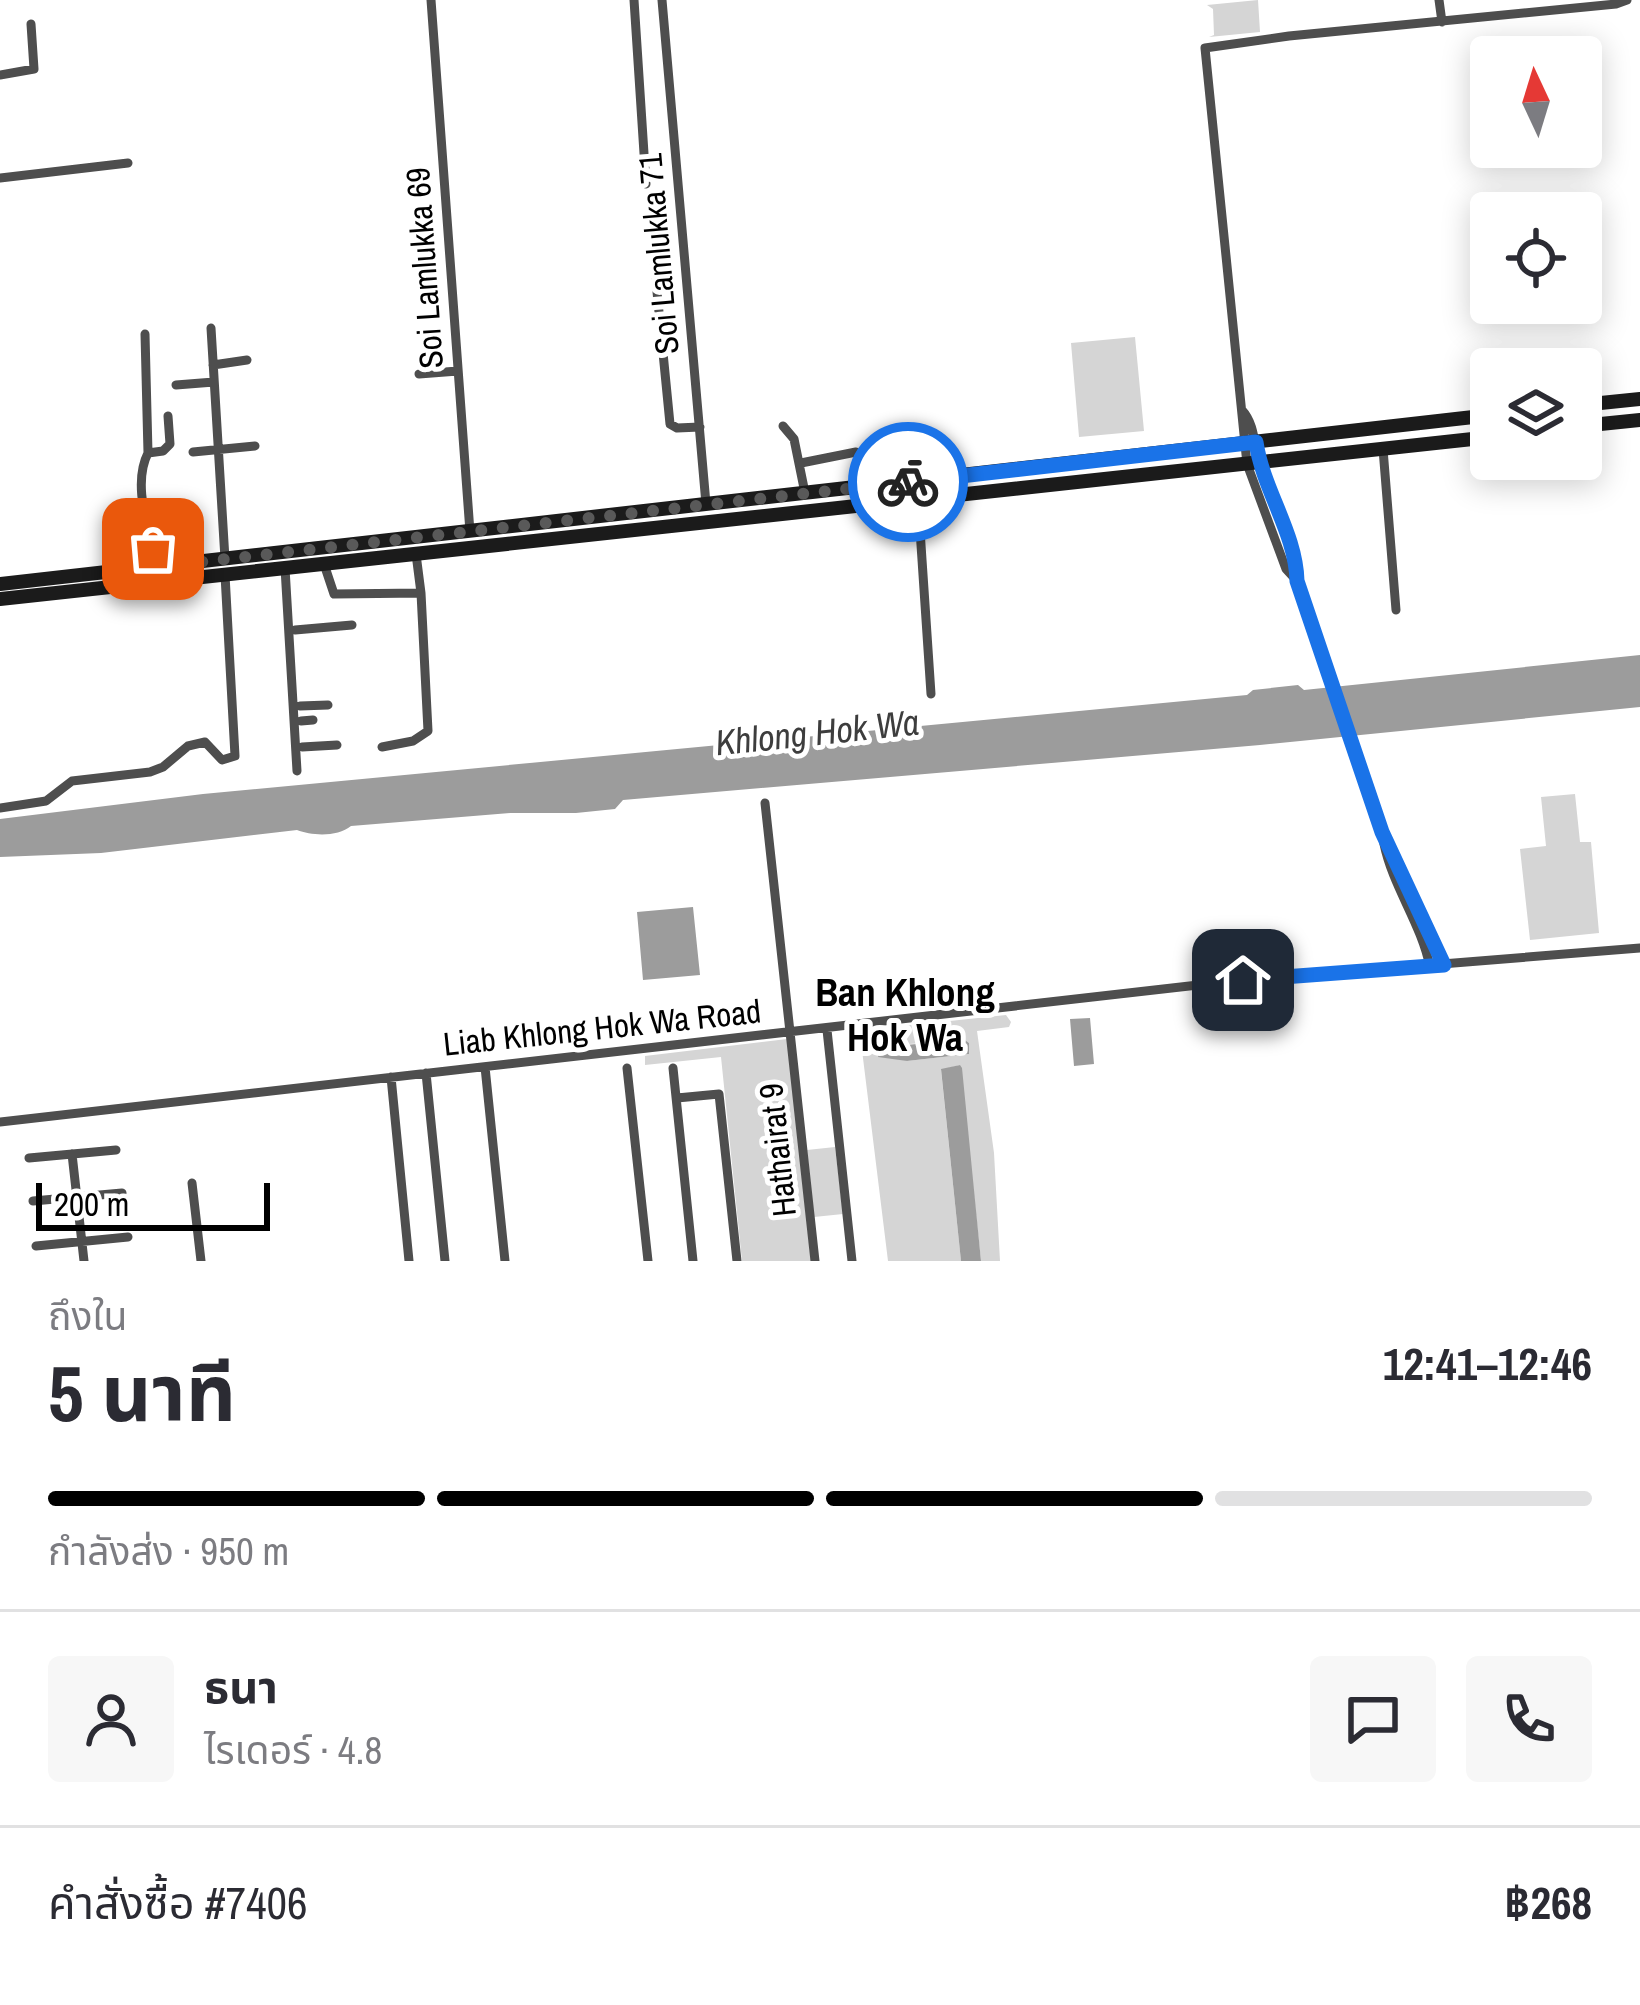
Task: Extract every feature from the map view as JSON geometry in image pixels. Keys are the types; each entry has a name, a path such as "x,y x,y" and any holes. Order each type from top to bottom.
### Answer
{"main road":[{"path":"1602,403 1640,399"},
{"path":"0,584 156,567 324,564 470,532 1470,417"},
{"path":"1602,424 1640,420"},
{"path":"0,599 225,567 373,551 416,554 1470,439"}],"street":[{"name":"Soi Lamlukka 69","path":"431,0 470,532"},
{"path":"634,0 646,184"},
{"name":"Soi Lamlukka 71","path":"662,0 706,504"},
{"path":"1439,0 1442,22"},
{"path":"1430,967 1418,924 1388,863 1361,764 1297,581 1286,569 1284,545 1253,464 1242,410 1204,48 1633,0"},
{"path":"0,74 34,69 31,24"},
{"path":"0,178 128,164"},
{"path":"653,251 670,424 700,427"},
{"path":"0,808 46,801 72,781 150,772 188,746 206,742 222,760 235,756 212,328"},
{"path":"145,334 148,453 143,466 147,537 156,567"},
{"path":"213,365 247,361"},
{"path":"419,374 458,371"},
{"path":"176,385 214,382"},
{"path":"148,453 163,451 170,444 168,416"},
{"path":"783,426 794,439 805,493"},
{"path":"193,452 255,446"},
{"path":"1383,449 1396,610"},
{"path":"801,463 856,452"},
{"path":"918,500 931,694"},
{"path":"382,747 413,741 428,731 416,554"},
{"path":"324,564 334,594 421,592"},
{"path":"288,568 300,706 307,720 302,752 337,745"},
{"path":"288,568 297,771"},
{"path":"295,630 352,626"},
{"path":"300,706 328,705"},
{"name":"Hathairat 9","path":"765,803 815,1261"},
{"path":"1382,832 1444,965"},
{"name":"Liab Khlong Hok Wa Road","path":"0,1122 1243,980 1640,948"},
{"path":"827,1030 852,1261"},
{"path":"485,1067 506,1261"},
{"path":"627,1068 648,1261"},
{"path":"673,1068 693,1261"},
{"path":"426,1073 445,1261"},
{"path":"391,1077 409,1261"},
{"path":"677,1097 719,1094 736,1261"},
{"path":"29,1159 116,1150"},
{"path":"72,1154 84,1261"},
{"path":"192,1183 201,1261"},
{"path":"33,1202 122,1193"},
{"path":"36,1246 128,1237"}],"shaded area":[{"path":"1258,0 1260,32 1209,37 1214,35 1213,9 1207,5"},
{"path":"1135,337 1144,431 1079,437 1071,343"},
{"path":"1640,655 1640,707 623,800 615,809 576,813 510,813 351,826 325,834 297,830 101,853 0,857 0,819 203,794"},
{"path":"1575,794 1580,842 1591,842 1599,933 1530,940 1520,849 1546,846 1541,797"},
{"path":"693,907 700,975 643,980 637,912"},
{"path":"1006,1015 1011,1022 1009,1027 977,1031 994,1153 1000,1261 981,1261 960,1065 941,1070 961,1261 888,1261 862,1050 849,1050 848,1039 856,1037 856,1031","holes":["969,1043 969,1054 907,1061 881,1046"]},
{"path":"1090,1018 1094,1064 1074,1066 1070,1019"},
{"path":"787,1039 811,1261 742,1261 721,1057 645,1065 645,1056"},
{"path":"965,1040 969,1054 907,1061 878,1057 881,1047"},
{"path":"960,1065 981,1261 961,1261 941,1069"},
{"path":"835,1147 843,1214 814,1217 807,1150"}],"way so far":[{"path":"153,549 156,567 908,482"}],"district":[{"name":"Ban Khlong Hok Wa","path":"905,1014"}],"route":[{"path":"908,482 1256,442 1297,581 1382,832 1444,965 1243,980"}],"water label":[{"name":"Khlong Hok Wa","path":"817,732"}]}
